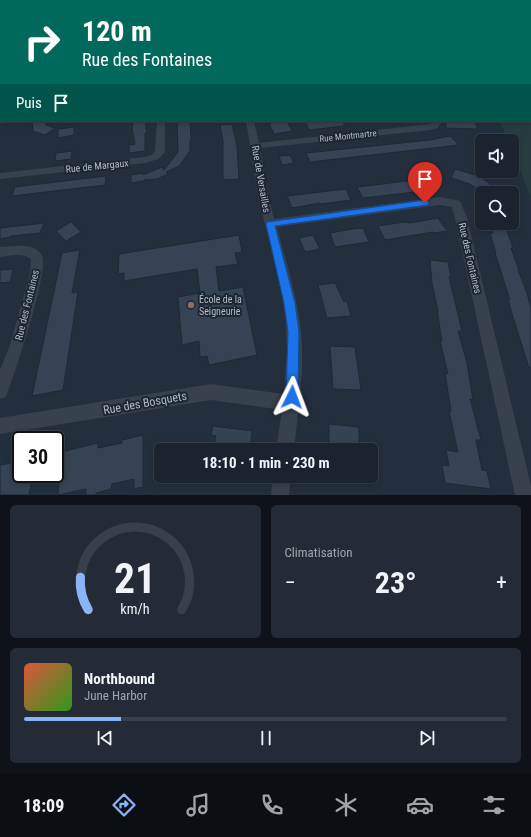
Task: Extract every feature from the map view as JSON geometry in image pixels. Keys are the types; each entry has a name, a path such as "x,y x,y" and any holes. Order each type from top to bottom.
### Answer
{"street":[{"name":"Rue de Margaux","path":"0,176 150,159 160,152 161,122"},
{"name":"Rue de Versailles","path":"250,122 256,146 260,184 290,303 294,332 292,397 286,443"},
{"name":"Rue Montmartre","path":"256,146 430,127 435,126 437,122"},
{"name":"Rue des Fontaines","path":"270,224 440,201 456,204 461,218 524,495"},
{"name":"Rue des Fontaines","path":"0,252 24,250 32,251 37,257 36,274 17,345 0,391"},
{"name":"Rue des Bosquets","path":"0,426 211,392 290,403"},
{"path":"280,495 281,483"}],"green space":[{"path":"500,122 531,122 531,198 519,168 519,134 505,134"}],"building":[{"path":"32,122 46,122 46,125 55,128 45,135 33,131"},
{"path":"133,122 145,122 147,133 145,133 145,151 129,153 129,145 135,144 132,128"},
{"path":"177,122 190,122 190,151 179,166 166,172 168,174 157,179 131,183 131,175 143,173 143,175 162,167 164,170 178,152"},
{"path":"288,122 292,131 274,134 269,123"},
{"path":"305,122 344,122 344,126 309,130"},
{"path":"446,122 474,122 478,129 446,128"},
{"path":"232,124 237,146 239,179 223,180 223,140 220,125"},
{"path":"74,127 74,135 58,138 58,129"},
{"path":"450,136 459,145 310,162 306,153 430,140"},
{"path":"72,151 71,159 55,161 56,153"},
{"path":"290,155 294,163 282,165 279,156"},
{"path":"455,169 475,175 475,178 481,178 491,184 488,186 475,186 475,188 470,184 451,178"},
{"path":"429,173 436,184 424,185 417,175"},
{"path":"106,176 105,185 12,196 15,187"},
{"path":"416,180 424,191 363,198 357,187"},
{"path":"346,189 351,200 292,208 287,196"},
{"path":"438,218 447,231 385,240 378,226 405,222 410,223"},
{"path":"71,222 81,232 66,241 56,231"},
{"path":"44,223 40,233 11,236 0,239 0,228"},
{"path":"363,228 369,242 335,247 330,233"},
{"path":"492,230 507,230 513,248 511,248 518,270 527,293 531,309 531,367 529,368 495,253 490,233 493,233"},
{"path":"239,235 242,252 235,253 238,264 216,267 219,291 243,287 257,355 209,365 207,356 200,357 199,341 182,345 178,297 200,293 197,269 124,281 124,273 118,274 119,254"},
{"path":"313,235 320,249 305,252 299,238"},
{"path":"80,250 72,293 78,292 63,390 32,396 62,253"},
{"path":"430,260 448,262 451,277 449,277 462,331 458,331 467,363 473,400 470,399 481,440 476,440 482,470 487,471 491,489 445,483 442,465 449,466 446,450 458,452 449,411 451,411 445,373 448,374 440,341 442,341 437,310 438,311 432,284"},
{"path":"13,269 10,282 0,283 0,270"},
{"path":"335,283 344,302 347,301 351,316 327,318 318,285"},
{"path":"330,346 355,347 361,390 333,389"},
{"path":"329,424 359,427 359,443 329,443"},
{"path":"213,426 252,431 251,443 214,443 216,436 211,435"},
{"path":"143,435 143,487 134,489 134,479 112,484 111,489 96,493 96,495 86,495 86,489 58,495 59,483 64,483 64,451 98,443 98,448 122,443 122,440"},
{"path":"12,460 12,483 31,483 29,495 0,495 0,465 11,463"}],"place":[{"name":"École de la Seigneurie","path":"191,305"}],"route":[{"path":"292,397 294,332 290,303 270,224 425,203"}]}
